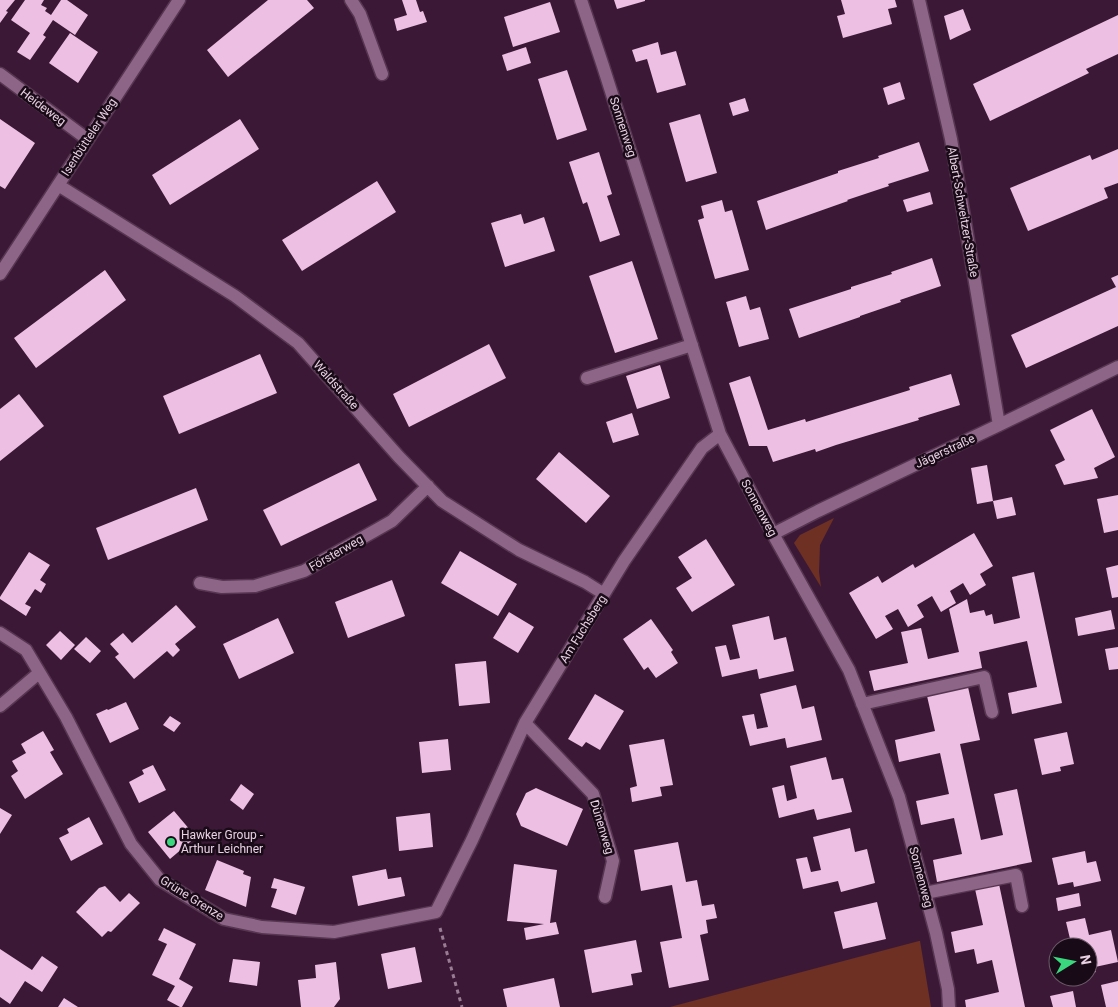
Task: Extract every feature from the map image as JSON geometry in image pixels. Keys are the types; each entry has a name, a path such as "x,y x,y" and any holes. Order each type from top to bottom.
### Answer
{"street":[{"name":"Isenbütteler Weg","path":"0,274 179,0"},
{"path":"351,0 360,14 382,74"},
{"name":"Sonnenweg","path":"581,0 720,434 772,534 849,670 899,797 936,933 948,989 949,1007"},
{"name":"Albert-Schweitzer-Straße","path":"919,0 950,139 999,425"},
{"name":"Heideweg","path":"0,74 87,139"},
{"name":"Waldstraße","path":"58,184 235,296 298,343 399,457 442,500 519,550 585,582 604,594"},
{"path":"587,378 692,345"},
{"name":"Jägerstraße","path":"772,534 1118,367"},
{"name":"Am Fuchsberg","path":"436,912 472,840 524,724 624,562 702,448 720,434"},
{"name":"Försterweg","path":"200,583 222,587 255,586 304,571 392,521 428,486"},
{"name":"Grüne Grenze","path":"0,633 26,650 66,717 131,844 160,880 202,907 224,919 262,928 334,932 436,912"},
{"path":"0,706 39,673"},
{"path":"862,704 984,677 992,712"},
{"name":"Dünenweg","path":"524,724 592,794 612,861 605,897"},
{"path":"925,893 1016,874 1022,906"}],"path":[{"path":"436,912 462,1007"}],"shaded area":[{"path":"834,518 820,545 819,572 821,587 794,543 800,535"},
{"path":"919,941 931,1007 670,1007"}],"building":[{"path":"0,0 15,0 6,11 8,12 0,23"},
{"path":"25,0 44,0 41,5 47,8 45,11 51,15 61,0 67,0 88,15 75,35 53,20 43,35 46,37 30,60 17,52 30,33 11,20"},
{"path":"268,0 307,0 314,8 228,77 207,50"},
{"path":"402,0 416,0 420,12 423,11 427,22 397,31 394,19 407,15"},
{"path":"614,0 645,0 645,1 617,9"},
{"path":"841,0 895,0 897,7 888,9 892,24 843,38 837,16 845,14"},
{"path":"550,2 560,32 513,47 504,17"},
{"path":"963,9 971,30 950,40 944,16"},
{"path":"1118,15 1118,54 1086,69 1089,73 990,121 973,84"},
{"path":"70,33 98,52 78,83 49,63"},
{"path":"658,42 661,55 676,51 686,85 657,93 647,59 636,62 632,50"},
{"path":"526,47 531,63 507,71 502,55"},
{"path":"567,70 587,130 557,140 538,79"},
{"path":"900,82 905,99 888,105 883,88"},
{"path":"745,98 749,111 733,116 729,103"},
{"path":"700,114 717,173 686,182 669,123"},
{"path":"0,119 35,143 5,189 0,186"},
{"path":"240,119 259,149 170,205 152,175"},
{"path":"919,142 929,171 888,184 889,186 766,230 757,201"},
{"path":"1118,149 1118,183 1104,188 1108,198 1028,231 1010,188 1090,155 1092,160"},
{"path":"599,152 612,194 607,196 620,235 600,242 587,202 583,204 569,162"},
{"path":"377,181 396,212 302,271 282,240"},
{"path":"930,192 933,204 907,212 903,200"},
{"path":"722,200 725,212 732,210 749,270 715,279 698,220 704,218 701,206"},
{"path":"521,214 524,224 544,217 555,251 505,267 491,223"},
{"path":"932,258 941,286 799,338 789,309 851,289 851,287 892,274 891,272"},
{"path":"632,261 658,339 615,353 589,276"},
{"path":"105,270 126,300 36,368 14,338"},
{"path":"1118,275 1118,326 1026,368 1011,335 1116,287 1111,278"},
{"path":"746,296 750,310 760,307 769,339 739,347 726,302"},
{"path":"489,344 506,378 409,427 393,394"},
{"path":"260,354 277,393 179,434 163,396"},
{"path":"660,365 670,398 637,409 626,376"},
{"path":"951,374 960,405 918,418 919,420 816,452 815,449 773,462 767,446 749,446 729,383 750,376 768,430 805,419 806,422 910,390 909,387"},
{"path":"19,394 44,426 0,461 0,409"},
{"path":"1092,409 1115,457 1094,468 1098,478 1064,485 1055,465 1065,460 1050,430"},
{"path":"632,413 639,435 613,443 606,422"},
{"path":"559,452 610,496 586,523 536,479"},
{"path":"359,463 377,500 281,546 263,510"},
{"path":"987,465 993,501 977,504 971,468"},
{"path":"196,488 208,520 108,560 96,528"},
{"path":"1118,495 1118,530 1104,533 1097,499"},
{"path":"1012,497 1016,515 997,519 993,501"},
{"path":"974,533 993,566 980,574 986,585 970,595 963,583 950,591 956,603 941,612 932,596 917,605 924,617 908,627 898,609 885,616 893,629 876,639 849,593 878,576 882,583 913,564 915,568"},
{"path":"706,539 735,585 692,612 676,588 692,578 678,557"},
{"path":"460,551 517,584 498,616 441,583"},
{"path":"29,552 50,565 40,580 46,584 41,593 35,589 25,604 31,607 26,616 0,599 0,597"},
{"path":"1118,565 1118,597 1112,598 1106,568"},
{"path":"1034,572 1062,703 1012,714 1008,693 1037,687 1027,641 979,652 982,668 874,691 869,671 908,663 901,632 921,628 928,659 959,652 949,609 967,599 970,613 984,610 986,616 992,614 994,624 1020,618 1012,577"},
{"path":"392,580 405,616 348,638 335,602"},
{"path":"176,605 196,627 175,644 180,650 173,657 167,651 134,679 115,657 119,654 110,644 123,633 132,643"},
{"path":"1111,610 1115,629 1078,636 1075,618"},
{"path":"509,612 534,627 518,653 493,638"},
{"path":"769,616 774,640 786,637 794,671 759,679 757,669 722,677 715,647 726,645 730,660 740,658 732,625"},
{"path":"278,618 294,653 239,679 223,644"},
{"path":"651,619 673,650 671,652 678,663 656,678 648,667 644,670 623,639"},
{"path":"60,631 75,645 61,660 46,645"},
{"path":"86,637 101,651 90,663 74,649"},
{"path":"1118,647 1118,669 1109,670 1105,649"},
{"path":"486,661 490,703 459,706 455,664"},
{"path":"796,685 802,709 814,706 822,740 787,748 785,738 750,746 742,716 754,714 757,729 768,727 760,694"},
{"path":"968,687 980,740 960,744 981,840 1003,835 994,794 1017,789 1032,862 937,882 933,860 962,854 954,818 921,825 916,801 949,794 940,753 899,762 895,740 935,731 927,696"},
{"path":"595,694 624,711 600,750 586,742 582,747 568,739"},
{"path":"126,702 139,729 110,743 96,714"},
{"path":"170,716 181,723 174,732 163,725"},
{"path":"43,731 54,750 50,752 63,774 25,799 11,776 18,771 12,761 26,753 21,744"},
{"path":"1067,732 1074,764 1060,767 1061,771 1042,775 1034,739"},
{"path":"448,739 451,770 422,773 419,742"},
{"path":"664,739 673,785 660,787 662,796 632,802 630,788 637,786 629,745"},
{"path":"826,757 832,780 843,778 852,812 817,820 814,809 779,818 772,788 784,785 787,801 797,798 790,766"},
{"path":"153,765 166,790 139,803 129,782 144,774 142,770"},
{"path":"241,784 254,794 243,810 230,800"},
{"path":"536,788 583,809 567,846 521,826 516,814 526,793"},
{"path":"0,808 12,815 0,834"},
{"path":"174,811 196,837 170,859 148,832"},
{"path":"430,813 433,847 399,851 396,817"},
{"path":"89,817 103,844 71,861 59,838 69,833 67,829"},
{"path":"850,828 855,852 867,849 875,883 841,892 838,881 803,889 796,859 807,857 811,872 821,870 813,837"},
{"path":"678,842 686,882 697,880 702,906 714,904 717,918 706,920 708,933 700,935 709,980 669,988 660,942 682,938 672,885 641,891 634,850"},
{"path":"1085,851 1087,863 1096,861 1101,881 1074,887 1073,882 1058,885 1052,858"},
{"path":"217,860 244,871 243,874 251,877 246,907 205,890"},
{"path":"514,864 557,870 550,923 556,922 559,934 526,940 524,928 544,924 507,921"},
{"path":"386,869 388,879 401,877 405,896 358,906 352,876"},
{"path":"274,878 305,887 296,915 271,907 277,889 271,888"},
{"path":"999,884 1025,1007 966,1007 965,1000 999,992 992,960 977,964 974,949 955,953 951,932 983,925 975,889"},
{"path":"105,886 120,902 129,893 140,903 111,932 108,931 102,937 76,912 99,888"},
{"path":"1079,893 1081,906 1058,911 1056,898"},
{"path":"877,902 886,939 843,949 834,912"},
{"path":"1085,918 1089,935 1111,930 1118,962 1098,966 1098,937 1070,937 1066,922"},
{"path":"164,928 196,944 179,979 193,987 182,1007 167,1000 175,986 152,975 167,944 158,940"},
{"path":"636,940 642,972 631,974 633,985 592,993 584,950"},
{"path":"415,947 422,982 388,989 381,954"},
{"path":"0,949 32,970 42,956 58,967 42,992 25,981 10,1004 0,997"},
{"path":"233,959 260,962 257,986 229,982"},
{"path":"336,962 340,999 334,1007 301,1007 298,980 316,978 315,965"},
{"path":"554,978 560,1007 507,1007 503,989"},
{"path":"1118,981 1118,1007 1106,1007 1101,985"},
{"path":"1073,991 1076,1007 1053,1007 1050,996"},
{"path":"64,998 78,1007 58,1007"}],"place":[{"name":"Hawker Group - Arthur Leichner","path":"171,842"}]}
